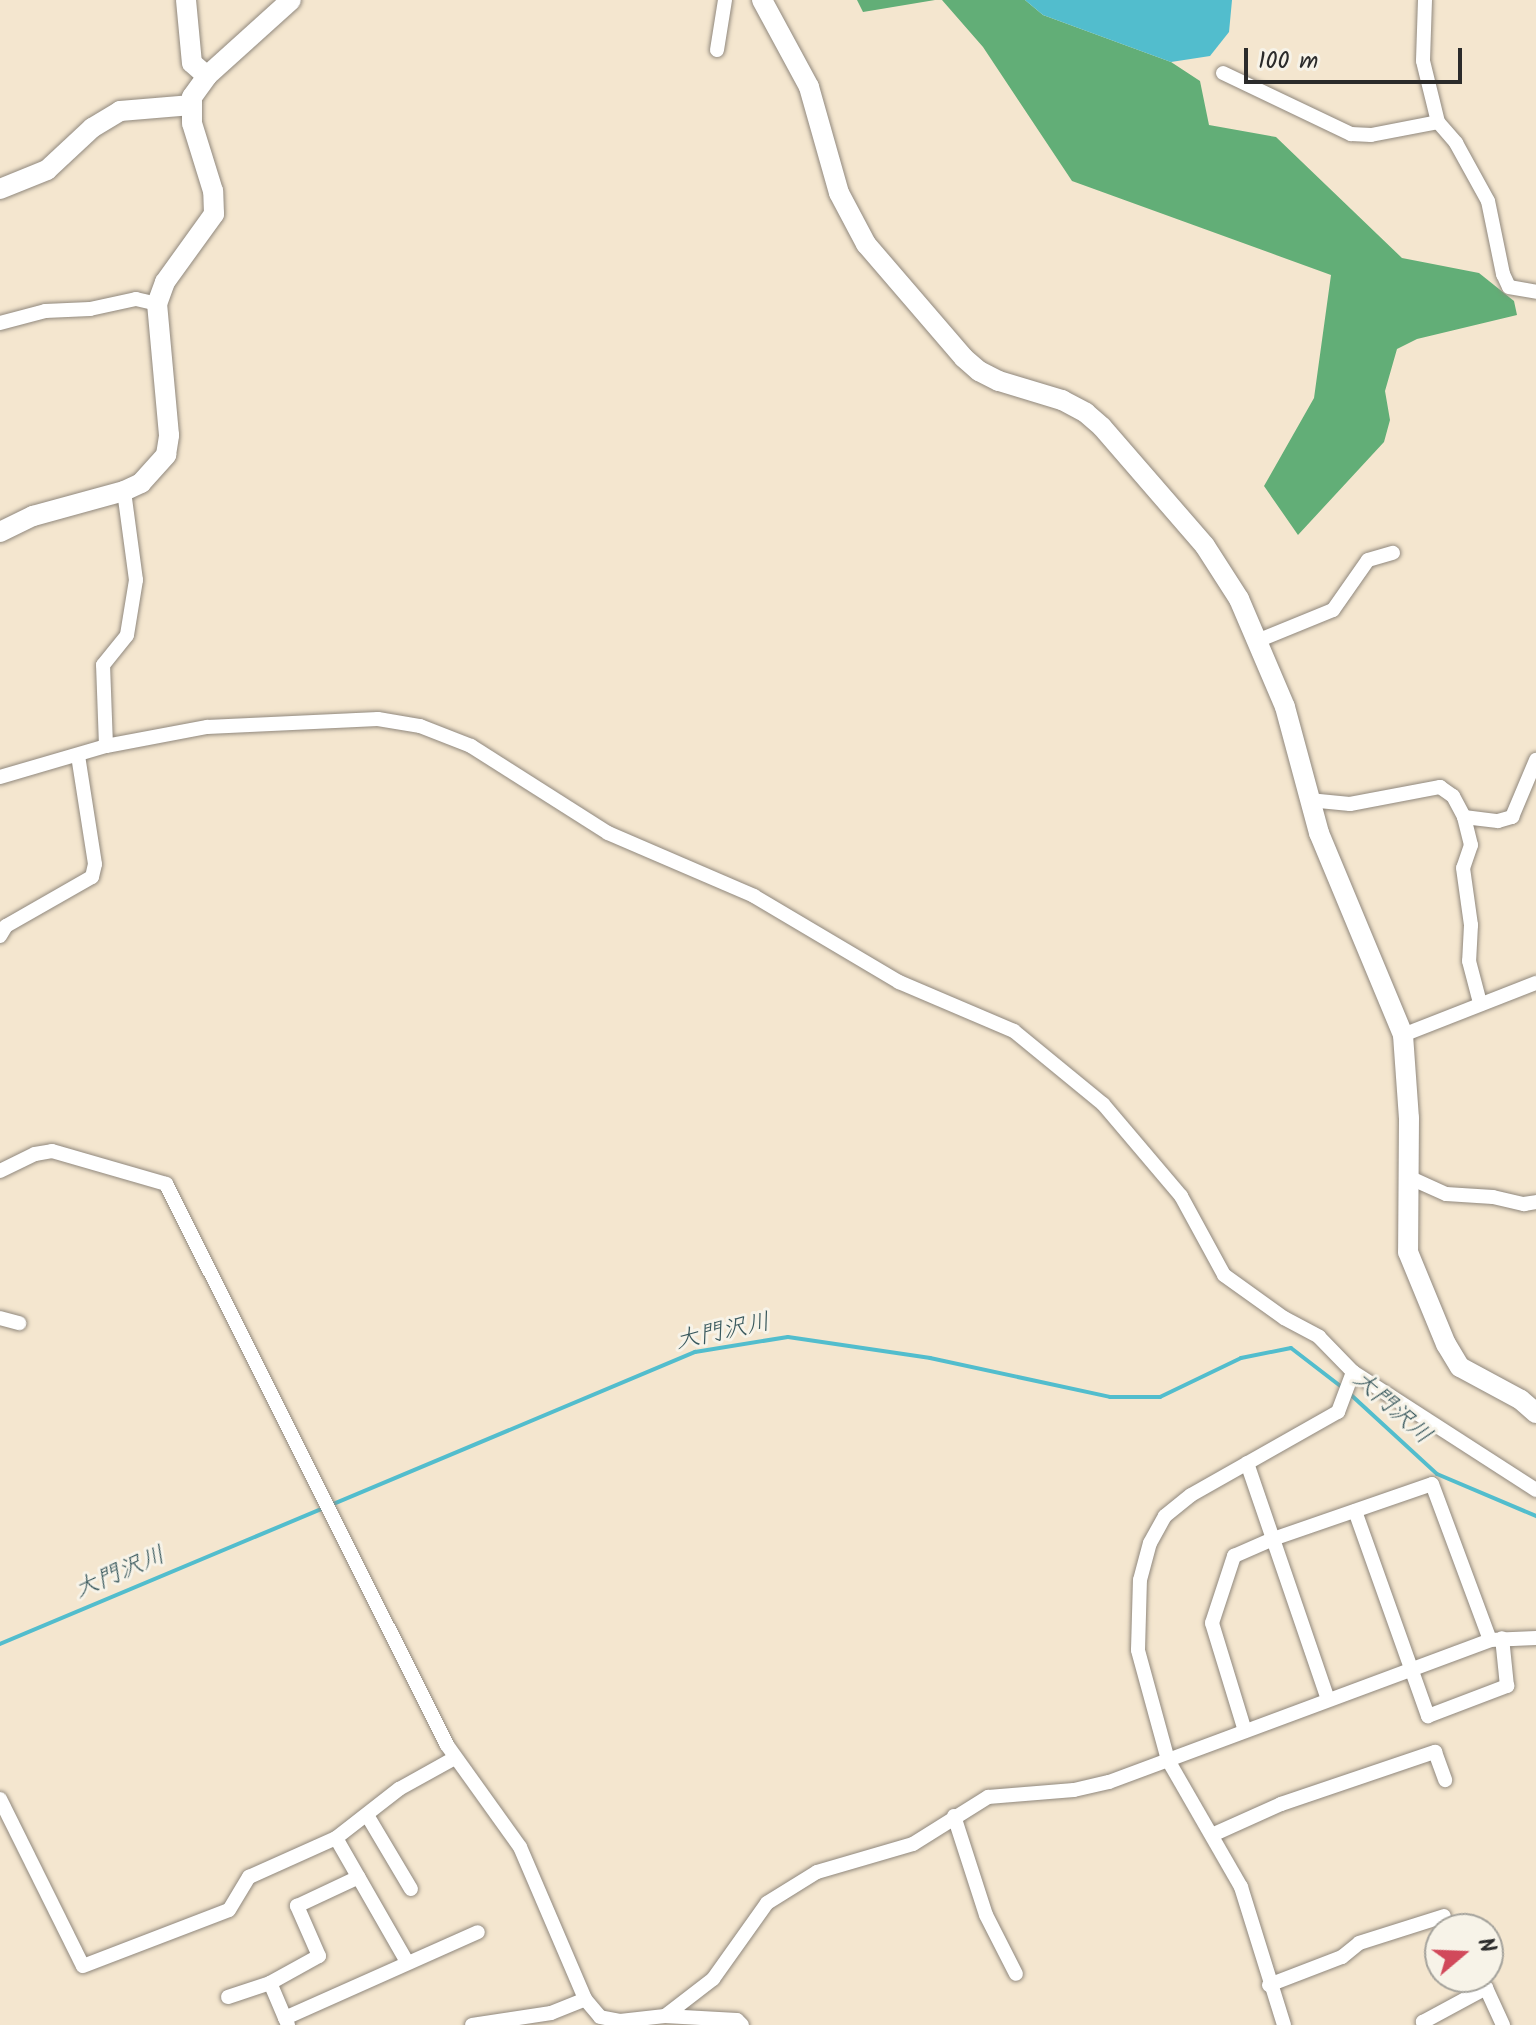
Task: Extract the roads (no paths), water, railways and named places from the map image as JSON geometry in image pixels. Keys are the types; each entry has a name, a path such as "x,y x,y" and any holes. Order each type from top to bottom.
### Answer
{"street":[{"path":"186,0 192,63 207,76"},
{"path":"0,532 33,516 124,491 141,483 166,455 169,435 157,304 165,282 214,214 213,191 192,123 192,105 198,86 207,76 291,0"},
{"path":"717,50 725,0"},
{"path":"762,0 809,87 839,193 866,244 964,358 979,371 999,381 1062,400 1086,413 1102,427 1205,546 1239,599 1285,707 1309,800 1403,1035 1409,1118 1406,1176 1408,1252 1446,1344 1460,1367 1521,1400 1536,1413"},
{"path":"1425,0 1423,61 1438,122 1456,143 1488,201 1503,274 1509,287 1536,292"},
{"path":"1223,73 1351,134 1371,135 1438,122"},
{"path":"0,189 47,170 92,128 120,111 192,105"},
{"path":"0,323 45,311 90,309 136,299 157,304"},
{"path":"106,746 103,665 127,635 136,580 124,491"},
{"path":"1257,641 1333,610 1368,560 1393,553"},
{"path":"0,777 106,746 207,727 378,719 420,726 471,746 608,833 754,896 899,982 1014,1031 1103,1104 1181,1196 1224,1275 1284,1318 1319,1337 1353,1372 1536,1490"},
{"path":"0,936 6,926 92,877 94,850 78,755"},
{"path":"1464,817 1498,821 1512,817 1536,760"},
{"path":"1309,800 1350,804 1440,787 1453,796 1464,817 1471,845 1463,868 1471,925 1469,961 1480,1003"},
{"path":"1403,1035 1536,983"},
{"path":"0,1171 35,1154 52,1151 166,1184 455,1758 520,1847 585,1999 600,2017 620,2021 665,2016 737,2020 742,2025"},
{"path":"1406,1176 1446,1194 1493,1197 1524,1204 1536,1202"},
{"path":"0,1318 19,1323"},
{"path":"1284,2025 1269,1985 1241,1887 1168,1760 1138,1650 1140,1580 1144,1562 1165,1516 1191,1495 1338,1412 1353,1372"},
{"path":"1247,1463 1328,1700"},
{"path":"1245,1731 1212,1623 1234,1556 1273,1539 1432,1484 1496,1639 1507,1686 1428,1716 1355,1511"},
{"path":"665,2016 713,1979 767,1903 817,1872 913,1844 988,1797 1074,1790 1109,1782 1496,1639 1536,1638"},
{"path":"1212,1835 1281,1804 1435,1752 1445,1780"},
{"path":"0,1799 83,1966 229,1910 249,1877 336,1838 399,1789 455,1758"},
{"path":"367,1815 411,1889"},
{"path":"954,1816 986,1915 1016,1974"},
{"path":"336,1838 407,1962"},
{"path":"228,1997 270,1983 319,1956 297,1906 359,1877"},
{"path":"1269,1985 1342,1957 1359,1943 1424,1922"},
{"path":"270,1983 287,2021 407,1962 478,1932"},
{"path":"1425,2025 1423,2022 1486,1988 1503,2025"},
{"path":"472,2025 551,2013 585,1999"}],"water":[{"path":"1025,0 1232,0 1229,32 1210,56 1171,62 1043,15"}],"waterway":[{"name":"大門沢川","path":"0,1644 695,1352 788,1337 930,1358 1110,1397 1160,1397 1241,1358 1291,1348 1343,1388"},
{"name":"大門沢川","path":"1350,1394 1437,1474 1536,1516"}]}
